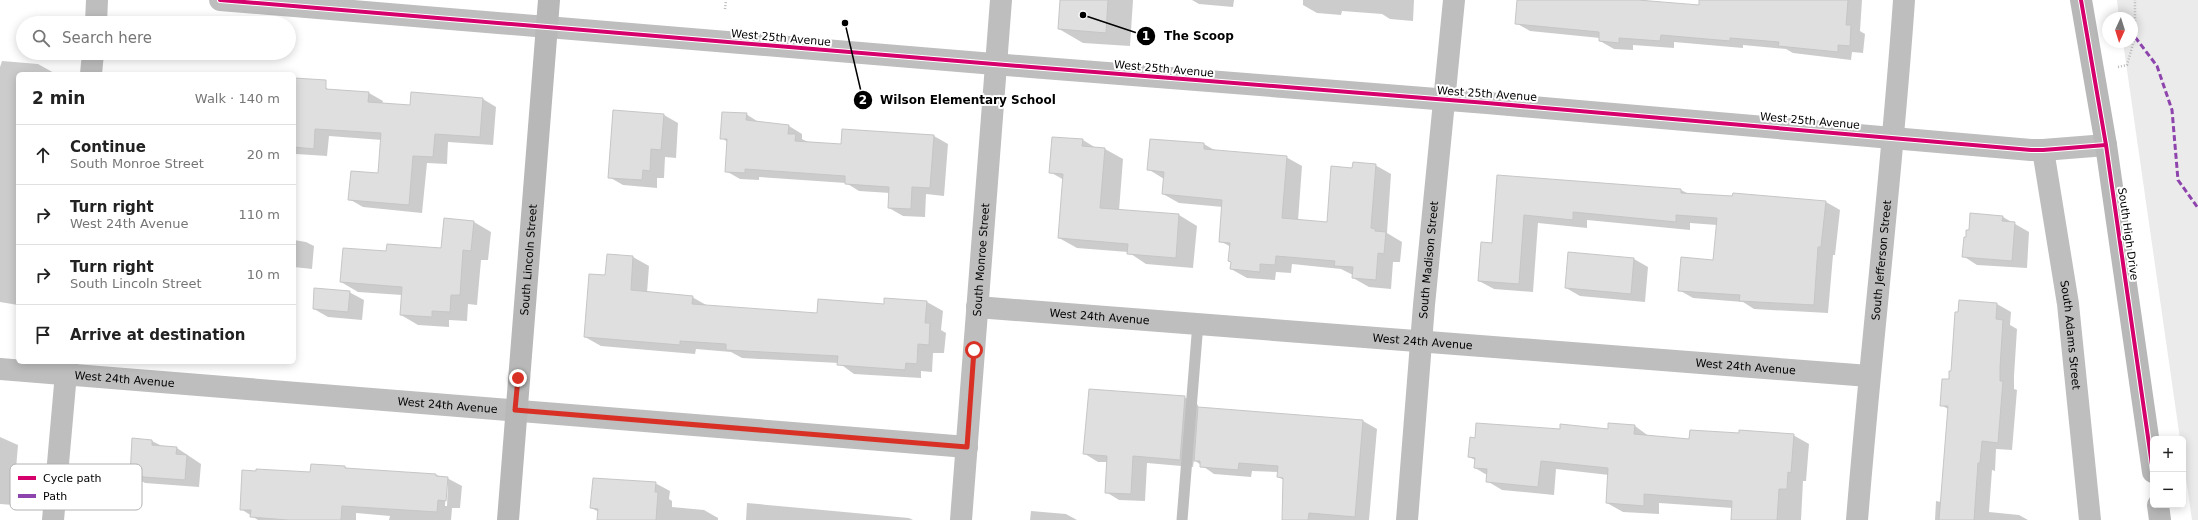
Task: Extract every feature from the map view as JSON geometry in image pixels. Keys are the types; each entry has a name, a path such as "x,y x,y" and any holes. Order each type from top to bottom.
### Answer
{"street":[{"path":"96,16 97,0"},
{"name":"West 25th Avenue","path":"220,0 2043,150 2106,145"},
{"name":"South Lincoln Street","path":"508,520 515,410 549,0"},
{"name":"South Monroe Street","path":"961,520 1001,0"},
{"name":"South Madison Street","path":"1407,520 1421,340 1454,0"},
{"name":"South Jefferson Street","path":"1857,520 1869,376 1894,137 1904,0"},
{"name":"South High Drive","path":"2081,0 2106,145 2150,451"},
{"path":"91,72 92,60"},
{"name":"South Adams Street","path":"2043,150 2068,304 2090,520"},
{"name":"West 24th Avenue","path":"977,307 1421,340 1869,376"},
{"path":"58,464 66,368"},
{"name":"West 24th Avenue","path":"0,369 66,368 515,410 967,447"},
{"path":"2158,508 2160,520"},
{"path":"53,520 54,510"}],"lane":[{"path":"1182,520 1198,324"}],"path":[{"path":"725,9 726,0"},
{"path":"2093,71 2127,65 2135,37 2135,0"}],"shaded area":[{"path":"2117,0 2198,0 2198,520 2192,520 2186,479 2186,436 2180,436 2124,48 2138,48 2138,12 2118,12"}],"building":[{"path":"1060,0 1108,0 1106,33 1058,29"},
{"path":"1517,0 1638,0 1699,5 1699,0 1848,0 1846,25 1851,25 1850,46 1838,45 1838,52 1778,46 1779,42 1730,38 1730,41 1661,35 1660,41 1619,38 1619,43 1599,41 1599,32 1515,24"},
{"path":"296,78 326,80 326,89 369,92 368,102 410,105 411,92 483,98 480,137 435,134 433,157 413,156 409,205 348,200 351,171 378,173 381,133 315,129 314,149 296,147"},
{"path":"613,110 664,114 661,150 651,149 650,171 643,170 642,180 608,178"},
{"path":"722,112 747,113 746,120 789,125 788,134 796,134 795,141 841,144 842,129 934,135 930,188 912,187 911,209 888,208 889,187 845,184 845,176 745,169 745,173 725,172 727,139 720,139"},
{"path":"1052,137 1083,139 1082,146 1105,148 1100,208 1179,214 1176,258 1127,254 1128,244 1058,238 1063,174 1049,173"},
{"path":"1150,139 1204,143 1204,149 1287,156 1282,218 1327,222 1331,166 1352,168 1353,162 1376,164 1371,228 1375,229 1375,231 1386,232 1384,254 1378,253 1376,280 1352,278 1353,267 1334,266 1335,261 1276,256 1275,265 1260,264 1260,272 1230,269 1231,262 1228,261 1230,243 1219,242 1222,200 1162,194 1164,172 1147,170"},
{"path":"1497,175 1681,189 1681,193 1732,196 1733,193 1826,201 1821,247 1818,247 1814,305 1739,301 1740,295 1678,291 1681,257 1713,260 1717,218 1676,215 1676,222 1573,212 1573,220 1524,215 1519,284 1478,281 1481,242 1492,243"},
{"path":"1970,213 2003,216 2002,221 2015,222 2012,261 1962,257 1964,237 1966,237 1966,230 1969,230"},
{"path":"444,218 474,221 471,251 463,250 460,295 451,295 450,312 432,311 432,317 400,315 402,287 340,282 343,248 386,251 387,244 441,248"},
{"path":"1568,252 1634,258 1631,294 1565,288"},
{"path":"607,254 633,256 631,290 693,296 692,304 817,313 818,299 884,304 884,298 927,301 925,323 930,323 929,345 918,344 917,364 906,363 905,370 837,365 838,356 726,350 726,344 680,341 680,345 584,337 589,274 605,275"},
{"path":"314,288 350,291 348,312 313,309"},
{"path":"1959,300 1997,303 1996,319 2003,320 2000,381 2003,381 1998,443 1982,441 1980,463 1978,463 1974,520 1939,520 1948,406 1940,406 1942,379 1949,379 1949,371 1951,371 1955,312 1958,312"},
{"path":"1089,389 1185,396 1180,460 1133,456 1131,494 1105,493 1107,456 1083,454"},
{"path":"1198,407 1363,420 1355,517 1309,513 1308,520 1282,520 1283,478 1277,477 1278,466 1239,463 1238,470 1200,467 1200,461 1194,461"},
{"path":"1476,423 1560,429 1560,424 1608,429 1608,423 1635,425 1634,434 1689,439 1690,430 1739,433 1739,430 1794,434 1791,473 1788,472 1787,489 1779,489 1777,520 1731,520 1732,501 1644,494 1644,506 1606,503 1608,468 1541,461 1538,487 1486,482 1487,469 1474,468 1475,458 1468,457 1470,437 1475,438"},
{"path":"132,438 152,440 152,445 177,447 176,454 187,455 185,480 142,477 142,464 131,464"},
{"path":"311,464 345,466 345,468 436,474 436,476 448,477 446,501 438,500 437,512 342,506 341,520 288,520 250,517 251,510 240,510 242,470 256,471 256,469 310,472"},
{"path":"593,478 656,482 655,492 658,492 656,520 597,520 598,509 590,508"}],"marked path":[{"path":"2138,41 2157,66 2172,110 2178,180 2198,208"}],"cycle path":[{"path":"220,0 1487,103 2031,150 2106,145"},
{"path":"2081,0 2106,145 2150,451"}],"place":[{"name":"The Scoop","path":"1083,15"},
{"name":"Wilson Elementary School","path":"845,23"}],"route":[{"path":"518,378 515,410 556,415 967,447 974,350"}]}
